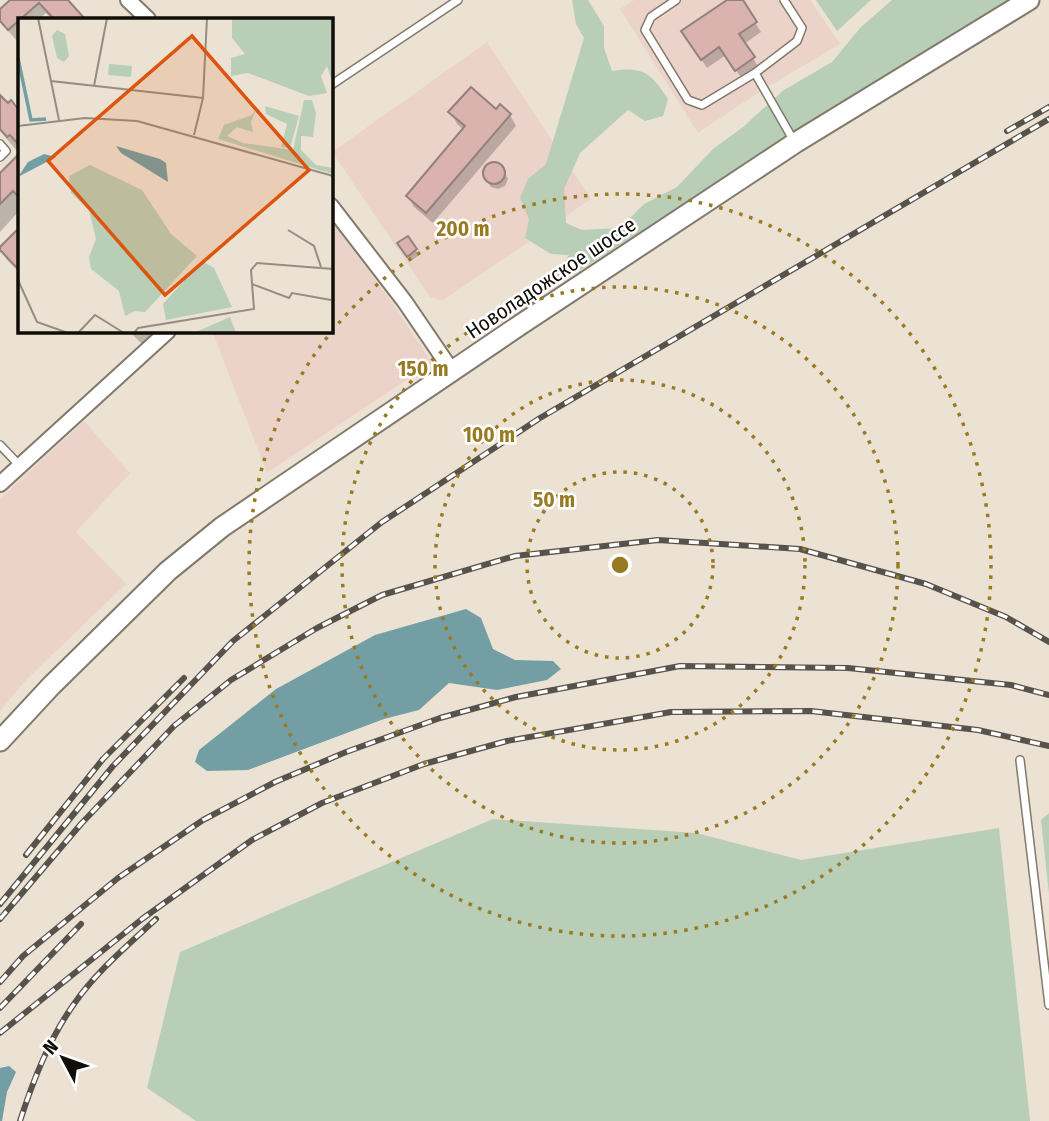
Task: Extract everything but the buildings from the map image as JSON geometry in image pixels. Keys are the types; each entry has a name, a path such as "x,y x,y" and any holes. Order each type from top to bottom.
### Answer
{"main road":[{"name":"Новоладожское шоссе","path":"0,741 51,686 167,571 222,527 795,143 1029,0"}],"street":[{"path":"128,0 147,18"},
{"path":"332,207 405,302 452,371"},
{"path":"0,484 167,332"}],"lane":[{"path":"332,84 458,0"},
{"path":"676,0 651,17 645,30 688,100 702,105 755,73 797,41 802,28 784,0"},
{"path":"755,73 795,143"},
{"path":"0,145 6,151 0,157"},
{"path":"0,445 20,466"},
{"path":"1020,760 1049,1005"}],"shaded area":[{"path":"634,0 810,0 840,44 764,89 698,133 620,9"},
{"path":"487,42 591,199 442,301 430,297 332,152"},
{"path":"332,221 389,298 432,363 267,473 212,332 332,332"},
{"path":"84,421 130,473 76,532 126,584 27,679 0,711 0,499"}],"green space":[{"path":"572,0 588,0 604,26 604,48 612,71 631,70 645,73 668,99 663,116 645,121 628,110 580,153 564,189 566,223 582,230 620,228 644,204 677,187 713,149 743,127 784,90 832,62 861,27 892,0 1011,0 560,283 554,277 569,255 551,254 525,238 529,219 520,198 528,179 546,164 584,38 576,24"},
{"path":"816,0 871,0 837,31"},
{"path":"1049,813 1049,894 1041,820"},
{"path":"493,819 696,833 801,860 999,828 1030,1121 196,1121 147,1088 180,952"}],"water":[{"path":"466,609 481,618 493,649 515,660 553,661 561,669 547,680 497,690 449,683 419,710 384,719 248,770 207,771 195,762 199,750 276,689 375,635"},
{"path":"9,1066 16,1072 7,1092 0,1121 0,1068"}],"railway":[{"path":"1007,131 1049,107"},
{"path":"0,904 113,766 233,641 382,522 540,418 1049,119"},
{"path":"0,919 81,824 174,726 231,680 317,628 382,595 515,556 658,540 800,549 926,584 1006,617 1049,642"},
{"path":"0,982 23,956 118,878 203,820 275,782 346,752 440,718 516,697 680,666 848,668 1011,685 1049,695"},
{"path":"26,855 103,759 184,678"},
{"path":"0,1033 142,919 252,840 322,803 424,764 507,741 671,712 811,711 978,730 1049,746"},
{"path":"20,1121 42,1061 74,1004 102,970 156,919"},
{"path":"0,1008 81,924"}]}
